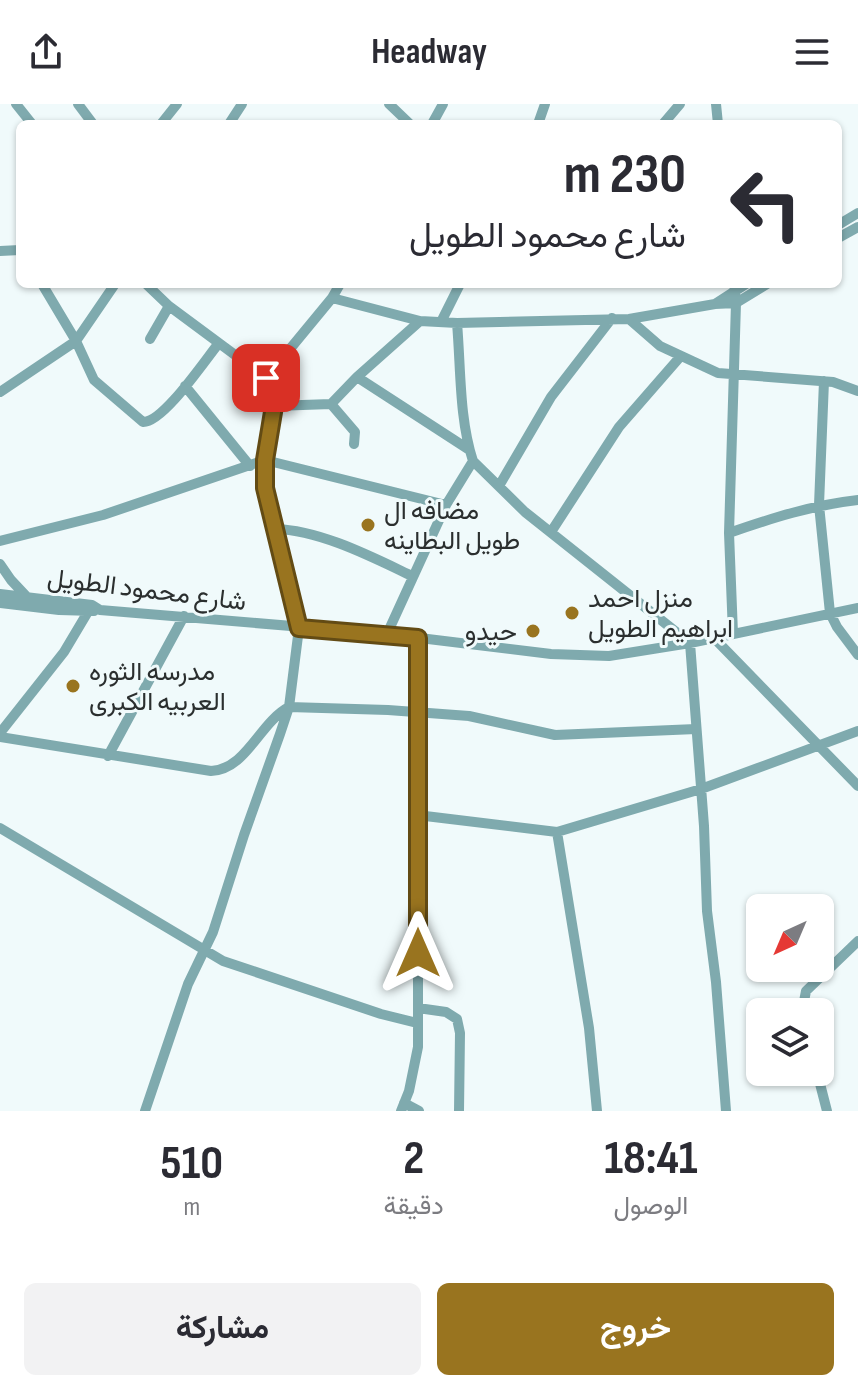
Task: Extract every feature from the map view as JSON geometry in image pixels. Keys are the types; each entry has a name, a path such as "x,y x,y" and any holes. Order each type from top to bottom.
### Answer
{"street":[{"path":"16,104 29,120"},
{"path":"164,120 177,104"},
{"path":"389,104 406,120"},
{"path":"666,120 680,104"},
{"path":"44,288 76,341 94,380 143,422 154,420 219,343"},
{"path":"0,392 76,341 112,288"},
{"path":"145,1111 188,984 205,950 289,707 299,628 265,488 265,460 274,406 266,378 169,306 150,288"},
{"path":"266,378 338,288"},
{"path":"441,322 458,288"},
{"path":"715,304 733,288"},
{"path":"733,634 729,533 734,288"},
{"path":"332,298 420,321 629,319 736,303 760,288"},
{"path":"150,339 169,306"},
{"path":"499,486 551,397 612,318"},
{"path":"629,319 650,339 680,357 718,373 824,381 858,391"},
{"path":"274,406 331,404 420,321"},
{"path":"457,323 468,449 473,461 551,532 690,643 707,911 726,1111"},
{"path":"551,532 619,427 680,357"},
{"path":"357,377 468,449"},
{"path":"824,381 819,505 830,613 858,655"},
{"path":"185,386 250,466"},
{"path":"331,404 355,432 354,444"},
{"path":"0,541 103,515 265,460 396,490 446,505"},
{"path":"387,634 446,505 473,461"},
{"path":"729,533 781,514 858,500"},
{"path":"275,529 303,532 374,558 412,576"},
{"path":"0,564 28,597"},
{"name":"شارع محمود الطويل","path":"0,594 94,609 387,634 551,654 609,656 690,643 858,608"},
{"path":"0,603 94,609"},
{"path":"94,609 0,735 108,756 220,770 234,763 277,714 289,707 469,716 548,735 696,729"},
{"path":"108,756 184,616"},
{"path":"713,637 858,786"},
{"path":"418,638 418,1047 402,1107 419,1111"},
{"path":"417,815 557,832 701,789 858,731"},
{"path":"0,828 237,967 417,1023"},
{"path":"557,832 589,1028 597,1111"},
{"path":"805,998 806,991 858,941"},
{"path":"418,1008 446,1012 457,1019 460,1033 459,1111"},
{"path":"821,1086 827,1111"}],"place":[{"name":"مضافه ال طويل البطاينه","path":"368,525"},
{"name":"منزل احمد ابراهيم الطويل","path":"572,613"},
{"name":"حيدو","path":"533,631"},
{"name":"مدرسه الثوره العربيه الكبرى","path":"73,686"}],"route":[{"path":"266,378 274,406 265,460 265,488 299,628 418,638 418,953"}]}
